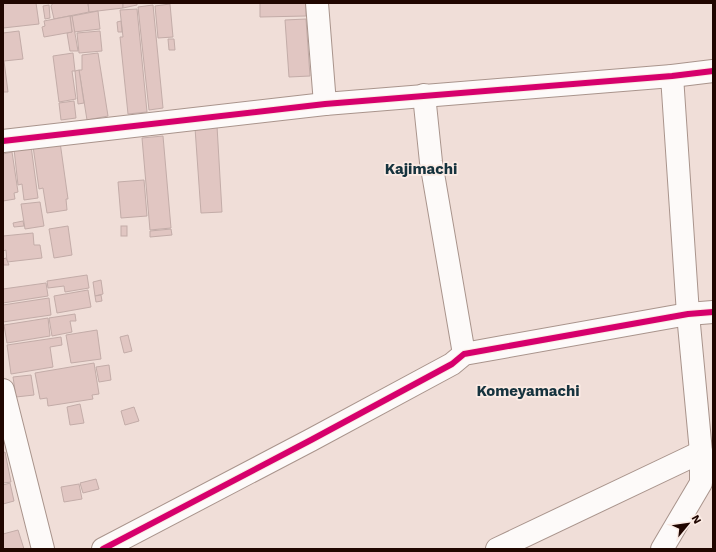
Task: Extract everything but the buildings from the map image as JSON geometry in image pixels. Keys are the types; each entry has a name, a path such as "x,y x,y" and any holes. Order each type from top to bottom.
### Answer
{"street":[{"path":"317,3 325,104"},
{"path":"3,141 325,104 672,76 713,71"},
{"path":"662,549 700,484 701,452 688,314 672,76"},
{"path":"424,95 431,162 464,354"},
{"path":"103,549 312,440 452,364 464,354 688,314 713,312"},
{"path":"3,390 44,549"},
{"path":"497,549 701,452"}],"cycle path":[{"path":"3,141 325,104 672,76 713,71"},
{"path":"103,549 452,364 464,354 688,314 713,312"}],"district":[{"name":"Kajimachi","path":"421,169"},
{"name":"Komeyamachi","path":"528,391"}]}
